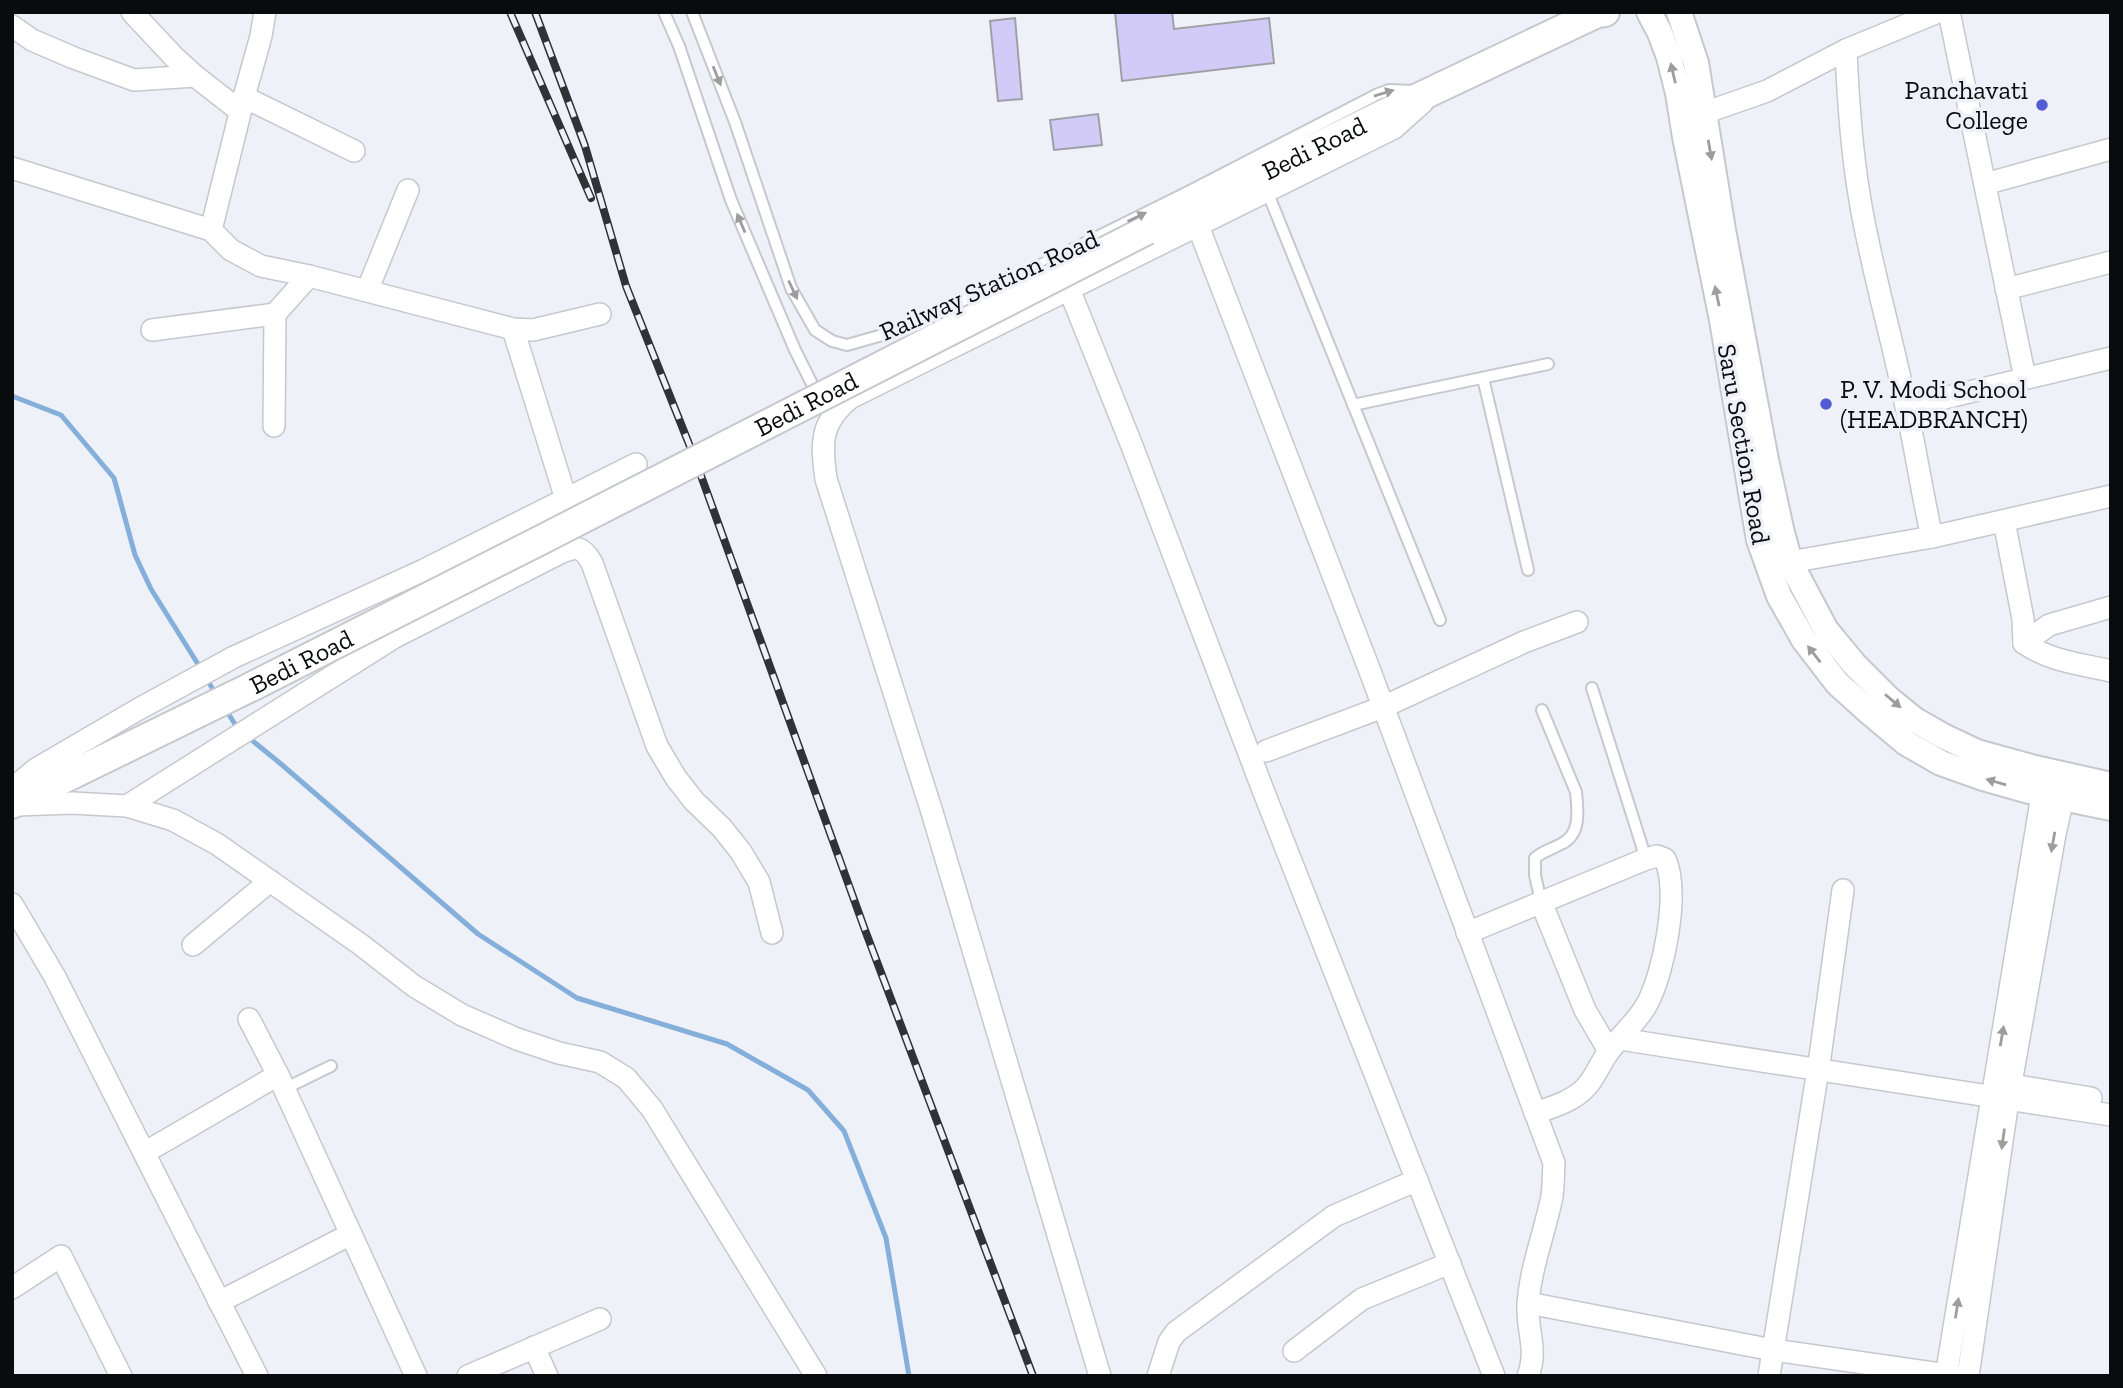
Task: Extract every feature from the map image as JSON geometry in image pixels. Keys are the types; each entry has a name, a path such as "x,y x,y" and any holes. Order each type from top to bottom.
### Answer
{"main road":[{"name":"Bedi Road","path":"18,798 511,556 849,380 1123,242 1390,111 1600,13"}],"street":[{"path":"132,12 195,76 242,104 354,150"},
{"path":"211,230 265,12"},
{"name":"Saru Section Road","path":"1648,12 1669,57 1678,93 1726,344 1759,540 1779,596 1804,640 1837,683 1906,743 1941,763 1983,778 2055,785 2111,785"},
{"name":"Saru Section Road","path":"1679,12 1696,62 1766,460 1790,562 1826,630 1854,664 1889,699 1915,720 1943,736 2111,808"},
{"path":"1704,113 1767,91 1846,50 1938,12"},
{"path":"1949,12 2025,378"},
{"path":"12,26 32,40 134,80 195,76"},
{"path":"1846,50 1858,193 1907,407 1932,537"},
{"path":"1100,1376 932,812 826,479 822,453 825,434 830,419 850,398 1394,128 1433,92"},
{"path":"1985,184 2111,149"},
{"path":"12,167 211,230 231,250 261,266 513,329 533,330 600,314"},
{"path":"367,291 408,190"},
{"path":"1198,226 1383,707 1554,1163 1552,1198 1528,1303 1533,1349 1528,1376"},
{"path":"2006,289 2111,262"},
{"path":"152,330 275,314 309,276"},
{"path":"1069,289 1494,1376"},
{"path":"274,426 275,314"},
{"path":"513,329 566,499"},
{"path":"1907,407 2111,358"},
{"path":"635,464 424,570 234,657 36,769 18,798 127,806 173,820 218,844 360,944 414,986 463,1015 517,1039 559,1053 600,1062 626,1078 652,1109 816,1376"},
{"path":"1790,562 1932,537 2111,496"},
{"path":"2004,521 2023,619 2024,643"},
{"path":"127,806 393,638 560,553 579,548 592,563 657,746 694,801 722,828 741,852 759,882 772,933"},
{"path":"2024,643 2049,625 2111,607"},
{"path":"1266,751 1383,707 1524,642 1577,622"},
{"path":"2024,643 2036,652 2111,671"},
{"path":"1528,1303 1773,1350 1954,1375 2055,785"},
{"path":"1467,933 1651,858 1681,852"},
{"path":"1535,1113 1566,1101 1586,1087 1648,1003 1656,983 1671,912 1670,869 1665,859 1651,858"},
{"path":"193,946 270,881"},
{"path":"1769,1376 1819,1064 1843,890"},
{"path":"1541,902 1586,1010 1620,1040 1819,1064 2001,1091 2111,1101"},
{"path":"12,904 55,977 257,1376"},
{"path":"249,1018 416,1376"},
{"path":"144,1153 281,1082"},
{"path":"2001,1091 2111,1115"},
{"path":"1158,1376 1169,1342 1176,1332 1334,1216 1417,1180"},
{"path":"219,1302 351,1234"},
{"path":"12,1288 61,1256 121,1376"},
{"path":"1294,1351 1363,1299 1450,1263"},
{"path":"468,1376 600,1319"},
{"path":"534,1348 547,1376"}],"lane":[{"path":"664,12 679,46 731,200 795,350 830,419"},
{"name":"Railway Station Road","path":"692,12 735,122 791,288 815,330 832,341 847,345 893,332 1004,283 1378,94 1389,90 1433,92"},
{"path":"1267,191 1440,620"},
{"path":"1353,405 1548,364"},
{"path":"1483,378 1528,570"},
{"path":"1592,688 1651,858"},
{"path":"1541,902 1535,875 1535,858 1564,844 1572,837 1578,807 1576,792 1542,710"},
{"path":"281,1082 331,1066"}],"building":[{"path":"1115,12 1172,12 1174,29 1269,18 1274,63 1122,81"},
{"path":"1015,18 1022,99 998,101 990,21"},
{"path":"1098,114 1102,145 1054,150 1050,120"}],"waterway":[{"path":"12,396 61,415 114,478 135,555 151,589 201,669"},
{"path":"206,678 217,696"},
{"path":"226,710 238,729"},
{"path":"248,737 478,934 577,998 727,1044 808,1090 844,1131 886,1238 909,1376"}],"railway":[{"path":"510,12 591,198"},
{"path":"535,12 585,146 626,286 695,459 865,930 1033,1376"}],"place":[{"name":"Panchavati College","path":"2042,105"},
{"name":"P. V. Modi School (HEADBRANCH)","path":"1826,404"}]}
